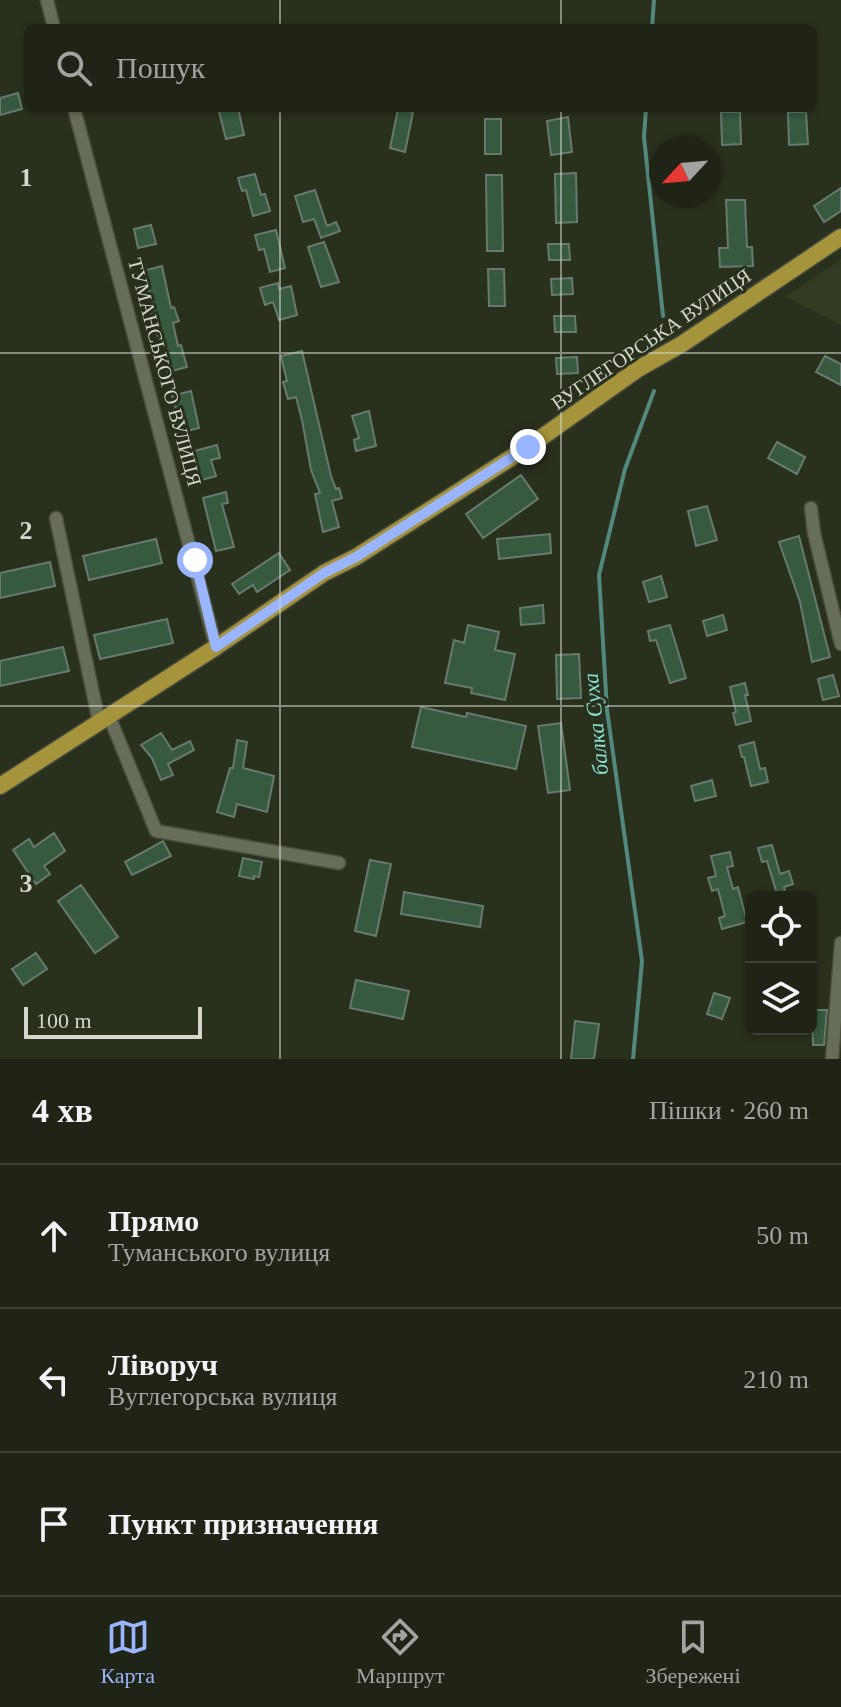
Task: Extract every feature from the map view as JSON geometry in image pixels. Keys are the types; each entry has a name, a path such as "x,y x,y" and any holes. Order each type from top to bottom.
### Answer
{"main road":[{"name":"ВУГЛЕГОРСЬКА ВУЛИЦЯ","path":"0,786 216,647 324,573 356,557 528,447 638,369 682,344 841,237"}],"street":[{"path":"47,0 53,24"},
{"name":"ТУМАНСЬКОГО ВУЛИЦЯ","path":"75,112 216,647"},
{"path":"811,508 814,533 841,644"},
{"path":"56,518 104,719 156,831 339,863"},
{"path":"832,1059 841,943"}],"shaded area":[{"path":"841,259 841,325 785,297"}],"building":[{"path":"18,93 22,109 0,115 0,98"},
{"path":"219,112 239,112 244,135 226,139"},
{"path":"397,112 413,112 405,152 390,148"},
{"path":"721,112 740,112 741,144 722,145"},
{"path":"788,112 806,112 808,144 789,145"},
{"path":"568,117 572,152 551,155 547,121"},
{"path":"485,119 501,119 501,154 485,154"},
{"path":"576,173 577,222 556,223 555,174"},
{"path":"255,174 270,211 253,216 246,190 242,191 238,178"},
{"path":"486,175 502,175 503,251 487,251"},
{"path":"841,188 841,211 824,222 814,206"},
{"path":"315,190 327,226 336,222 340,231 321,238 314,219 303,222 295,196"},
{"path":"726,200 745,200 747,247 752,247 753,266 720,267 719,248 728,248"},
{"path":"151,225 156,244 138,248 134,229"},
{"path":"276,230 285,268 270,272 264,249 259,250 255,235"},
{"path":"324,242 339,282 321,287 308,247"},
{"path":"548,244 569,244 570,260 549,260"},
{"path":"162,266 171,308 174,307 179,321 173,323 178,346 181,345 187,367 168,372 166,362 169,361 164,343 160,344 156,329 150,331 145,316 155,313 143,271"},
{"path":"488,269 504,269 505,306 489,306"},
{"path":"572,278 573,294 552,295 551,279"},
{"path":"278,283 279,289 291,286 297,315 279,320 273,302 265,305 260,288"},
{"path":"554,316 575,316 576,332 555,332"},
{"path":"302,351 331,476 342,498 332,501 339,527 323,532 315,494 320,493 311,470 296,397 288,399 283,382 287,381 281,356"},
{"path":"825,356 841,364 841,385 816,372"},
{"path":"577,357 578,373 557,374 556,358"},
{"path":"191,391 199,428 183,432 172,396"},
{"path":"369,411 376,446 356,451 354,440 359,438 352,416"},
{"path":"777,442 805,457 797,474 768,458"},
{"path":"217,445 220,458 211,460 216,476 198,481 194,465 187,467 183,454"},
{"path":"521,475 538,499 483,538 466,514"},
{"path":"226,492 228,503 222,504 234,547 216,551 203,498"},
{"path":"707,506 717,540 696,546 688,511"},
{"path":"550,534 551,553 499,559 497,539"},
{"path":"799,536 830,657 812,662 800,602 779,542"},
{"path":"156,539 162,563 89,580 83,556"},
{"path":"279,553 290,570 257,592 253,585 239,594 232,584"},
{"path":"50,562 55,586 0,598 0,573"},
{"path":"661,576 667,597 649,602 643,582"},
{"path":"543,605 544,623 521,625 520,608"},
{"path":"723,615 727,630 707,636 703,621"},
{"path":"167,619 173,643 100,659 94,635"},
{"path":"468,625 499,632 495,650 515,654 505,700 471,693 472,688 445,683 454,640 464,643"},
{"path":"670,625 686,678 670,683 656,640 650,641 648,631"},
{"path":"63,647 69,671 0,686 0,661"},
{"path":"579,654 581,698 557,699 556,655"},
{"path":"833,675 839,696 823,700 818,679"},
{"path":"745,683 751,721 736,725 730,687"},
{"path":"421,707 526,726 516,769 412,747"},
{"path":"561,723 570,790 548,793 538,726"},
{"path":"161,733 172,750 190,741 194,750 168,764 173,775 161,780 152,758 141,745"},
{"path":"237,740 247,742 243,768 274,776 267,812 237,804 234,817 217,812 230,768 233,768"},
{"path":"754,742 760,769 765,768 768,782 751,786 739,746"},
{"path":"712,780 716,796 695,801 691,786"},
{"path":"54,833 65,851 44,866 50,874 36,884 13,850 29,839 34,847"},
{"path":"163,841 171,856 132,875 125,862"},
{"path":"772,845 780,874 789,871 793,884 784,887 785,891 776,891 767,861 762,862 758,848"},
{"path":"730,852 733,866 727,867 733,889 738,887 745,923 722,929 719,918 725,916 718,889 712,891 708,878 716,876 711,856"},
{"path":"243,858 262,862 259,877 239,876"},
{"path":"370,860 391,864 376,936 355,931"},
{"path":"81,885 118,937 95,953 58,901"},
{"path":"404,892 483,906 480,927 401,914"},
{"path":"36,953 47,969 23,985 12,969"},
{"path":"356,980 409,991 403,1019 350,1008"},
{"path":"714,993 730,998 722,1019 707,1014"},
{"path":"817,1010 827,1010 824,1045 813,1045 813,1035 817,1035"},
{"path":"575,1021 599,1024 594,1059 571,1059"}],"waterway":[{"name":"балка Суха","path":"652,24 654,0"},
{"name":"балка Суха","path":"646,112 644,137 663,316"},
{"name":"балка Суха","path":"633,1059 642,961 607,710 599,575 625,469 654,391"}],"route":[{"path":"195,560 216,647 324,573 356,557 528,447"}]}
